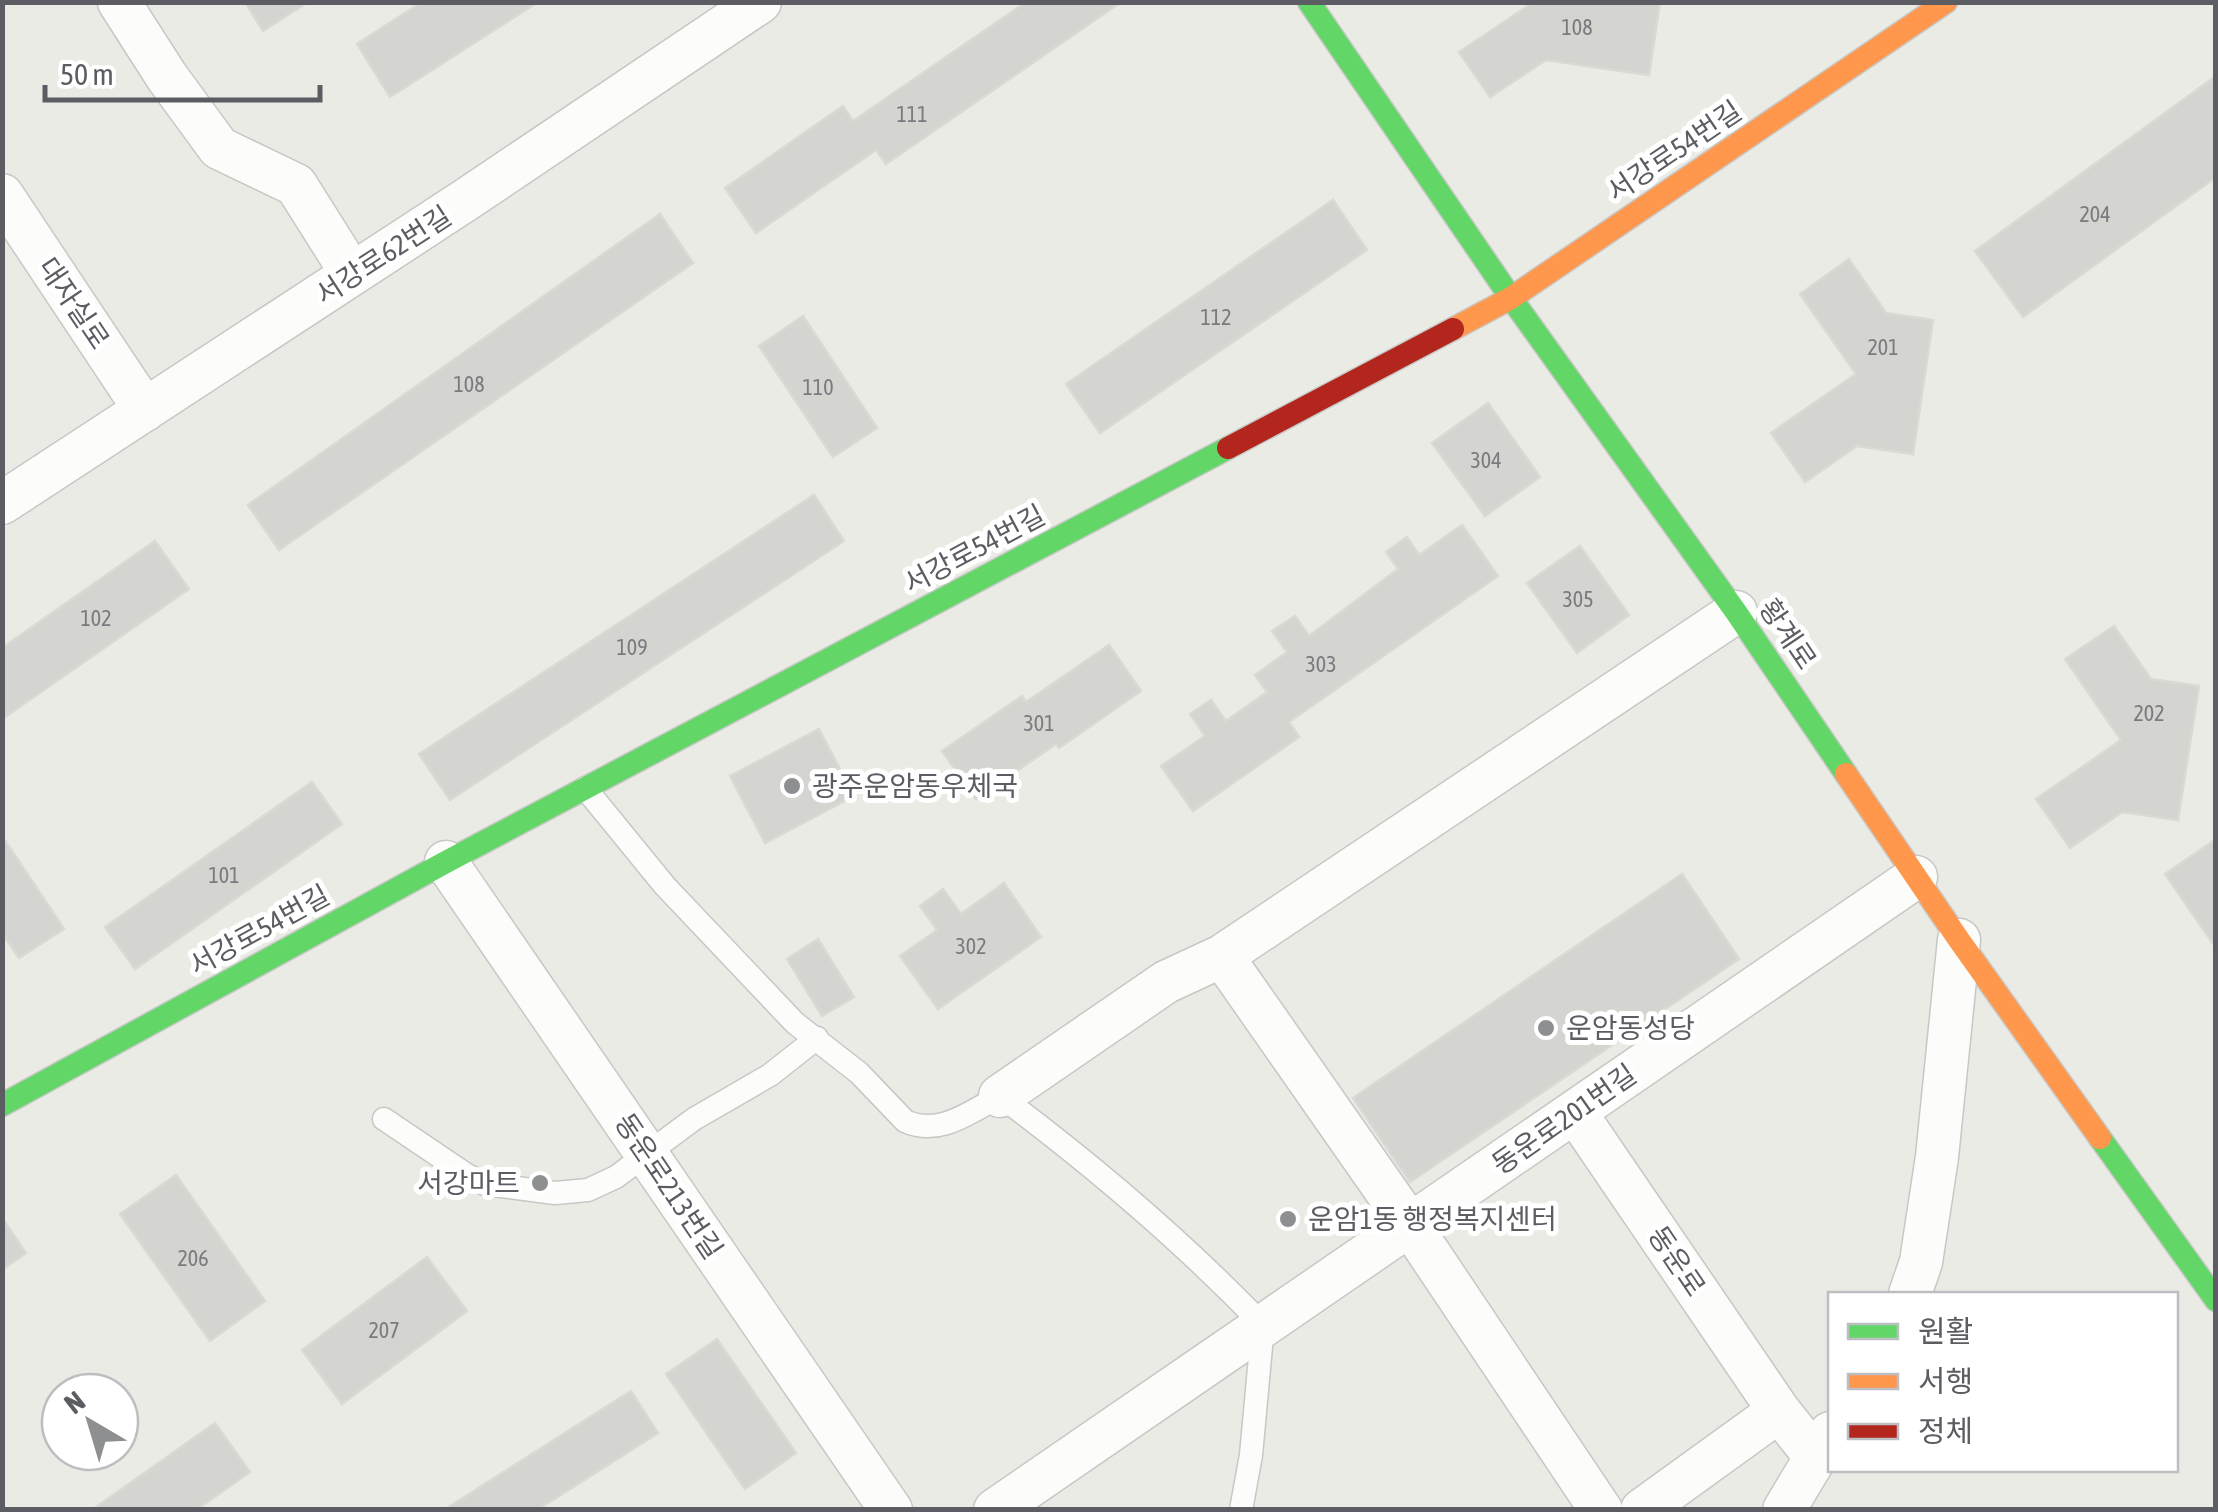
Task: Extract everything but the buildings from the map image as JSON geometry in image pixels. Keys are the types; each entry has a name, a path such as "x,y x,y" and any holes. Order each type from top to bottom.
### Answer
{"street":[{"path":"119,2 218,148 296,185 352,274"},
{"name":"서강로62번길","path":"2,503 760,2"},
{"name":"황계로","path":"1309,2 1511,298 1736,612 1959,940 2216,1300"},
{"name":"서강로54번길","path":"2,1105 446,862 1511,298 1946,2"},
{"name":"대자실로","path":"2,195 145,410"},
{"path":"1000,1096 1166,982 1222,956 1736,612"},
{"name":"동운로213번길","path":"446,862 891,1510"},
{"name":"동운로201번길","path":"996,1510 1916,877"},
{"path":"1911,1292 1920,1262 1934,1175 1959,940"},
{"path":"1222,956 1601,1510"},
{"name":"동운로","path":"1575,1112 1778,1411 1822,1444"},
{"path":"1642,1510 1778,1411"},
{"path":"1784,1510 1822,1444"}],"lane":[{"path":"586,788 665,886 796,1023 859,1073 905,1121 915,1125 948,1125 1000,1096 1151,1216 1263,1325 1251,1456 1241,1510"},
{"path":"384,1119 485,1184 556,1192 588,1190 616,1177 694,1119 770,1076 817,1038"}],"traffic: fast":[{"path":"1309,2 1511,298 1736,612 1846,774"},
{"path":"2,1105 446,862 1228,448"},
{"path":"2100,1138 2216,1300"}],"traffic: slow":[{"path":"1453,329 1511,298 1946,2"},
{"path":"1846,774 2100,1138"}],"traffic: jam":[{"path":"1228,448 1453,329"}],"place":[{"name":"광주운암동우체국","path":"792,786"},
{"name":"운암동성당","path":"1546,1028"},
{"name":"서강마트","path":"540,1183"},
{"name":"운암1동 행정복지센터","path":"1288,1219"}]}
